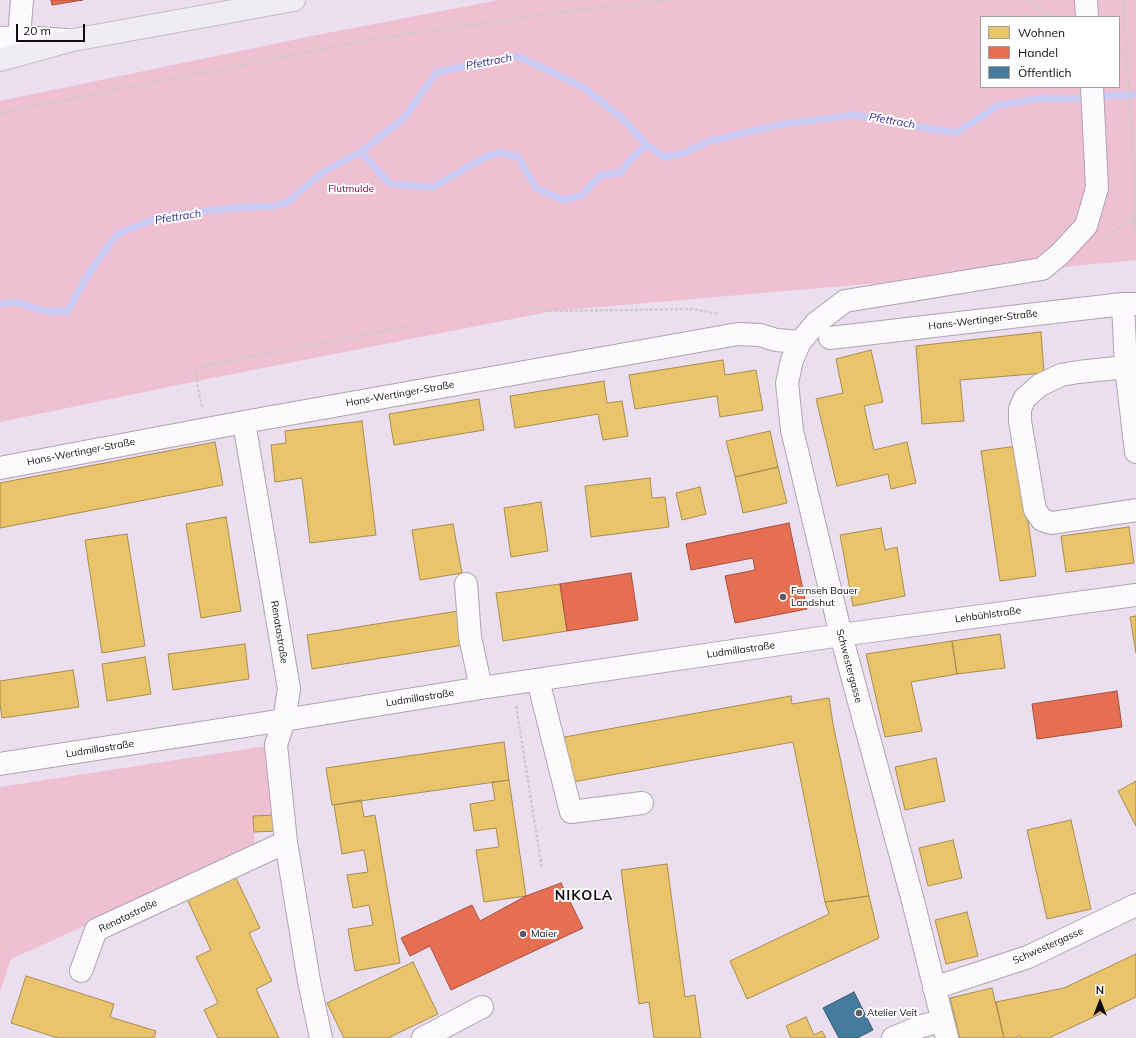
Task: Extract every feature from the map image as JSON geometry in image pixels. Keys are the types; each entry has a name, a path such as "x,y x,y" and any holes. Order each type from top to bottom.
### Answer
{"main road":[{"path":"0,60 73,40 294,0"}],"street":[{"path":"22,0 10,37 73,40"},
{"path":"1086,0 1087,16"},
{"name":"Schwestergasse","path":"944,1030 912,897 841,635 792,430 787,383 792,360 800,342 816,323 846,301 1042,269 1060,254 1086,226 1097,188 1092,88"},
{"path":"1130,304 1126,367 1136,452"},
{"name":"Hans-Wertinger-Straße","path":"830,338 1130,304"},
{"name":"Hans-Wertinger-Straße","path":"0,468 244,422 738,334 760,335 776,340 800,342"},
{"path":"1126,367 1061,375 1040,384 1025,398 1020,409 1020,421 1035,510 1042,520 1052,523 1136,510"},
{"name":"Renatastraße","path":"244,422 289,689 284,720 276,745 286,842 309,981 321,1038"},
{"path":"466,584 470,637 481,688"},
{"name":"Lehbühlstraße","path":"841,635 1136,595"},
{"name":"Ludmillastraße","path":"0,764 481,688 841,635"},
{"path":"538,680 571,812 642,803"},
{"name":"Renatastraße","path":"81,971 96,930 286,842"},
{"name":"Schwestergasse","path":"934,988 1028,958 1136,905"},
{"path":"423,1038 482,1007"},
{"path":"893,1038 922,1026 944,1030"}],"path":[{"path":"0,113 379,38 563,12 671,0"},
{"path":"1026,0 1051,16"},
{"path":"1123,0 1135,181 1136,234"},
{"path":"1120,56 1126,54"},
{"path":"530,308 552,311 693,309 721,314"},
{"path":"196,381 194,368 408,326"},
{"path":"513,684 542,868"}],"green space":[{"name":"Flutmulde","path":"499,0 1136,0 1136,260 553,311 197,381 0,422 0,101 317,35"},
{"path":"267,746 275,815 253,816 255,849 11,959 0,991 0,787"}],"building: Wohnen":[{"path":"1041,332 1044,373 960,380 964,421 922,424 916,346"},
{"path":"871,350 883,402 864,406 874,450 907,442 916,483 891,489 888,474 837,486 816,399 843,393 836,359"},
{"path":"723,360 725,375 756,370 763,410 720,417 717,396 635,409 629,375"},
{"path":"604,381 607,403 622,401 628,436 603,440 598,414 515,428 510,396"},
{"path":"479,399 484,430 394,445 389,414"},
{"path":"362,421 376,535 310,543 302,478 275,482 271,445 286,443 285,431"},
{"path":"770,431 778,467 735,477 726,441"},
{"path":"215,442 223,485 0,528 0,483"},
{"path":"1017,446 1036,576 1000,581 981,451"},
{"path":"778,467 787,503 743,513 735,477"},
{"path":"650,478 652,498 665,497 669,527 591,537 585,486"},
{"path":"700,487 706,514 682,520 676,493"},
{"path":"541,502 548,551 511,557 504,508"},
{"path":"226,517 241,611 201,618 186,524"},
{"path":"453,524 462,573 420,580 412,530"},
{"path":"1129,527 1134,563 1066,572 1061,536"},
{"path":"881,528 885,550 897,547 905,596 853,606 840,535"},
{"path":"127,534 145,646 102,653 85,540"},
{"path":"560,584 567,631 503,641 496,593"},
{"path":"458,611 464,645 312,669 307,635"},
{"path":"1136,616 1136,653 1130,617"},
{"path":"1000,634 1005,668 957,674 952,641"},
{"path":"952,641 957,674 911,682 922,731 885,737 866,654"},
{"path":"245,644 249,679 173,690 168,654"},
{"path":"145,657 151,694 107,701 102,664"},
{"path":"73,670 79,707 2,718 0,704 0,681"},
{"path":"791,696 792,704 829,698 833,724 869,896 825,902 793,742 567,783 559,738"},
{"path":"504,742 509,780 332,805 326,768"},
{"path":"936,758 945,801 905,810 895,767"},
{"path":"509,780 526,896 484,902 476,850 499,847 496,828 474,831 470,804 495,800 492,782"},
{"path":"1136,781 1136,826 1118,791"},
{"path":"361,800 364,817 375,815 400,963 355,971 348,929 373,925 369,905 353,908 347,875 368,872 364,850 342,854 334,805"},
{"path":"275,815 276,831 254,832 253,816"},
{"path":"1071,820 1091,909 1047,919 1027,830"},
{"path":"953,840 962,878 928,886 919,848"},
{"path":"667,864 685,997 695,995 701,1038 654,1038 649,1002 639,1004 621,870"},
{"path":"235,876 260,928 249,933 272,981 256,989 279,1038 218,1038 204,1010 218,1003 196,957 211,950 187,899"},
{"path":"869,896 879,938 747,999 730,961 829,914 825,902"},
{"path":"967,912 978,956 946,964 935,920"},
{"path":"1136,954 1136,997 1049,1038 1020,1038 1020,1036 1015,1038 1004,1038 996,1002 1064,988"},
{"path":"413,962 438,1014 388,1038 344,1038 327,1003"},
{"path":"26,976 114,1004 110,1017 156,1031 154,1038 58,1038 11,1023"},
{"path":"992,988 1004,1038 960,1038 950,998"},
{"path":"806,1017 814,1035 822,1031 826,1038 791,1038 786,1026"}],"building: Handel":[{"path":"51,0 83,0 52,5"},
{"path":"789,523 807,609 735,623 725,576 755,570 753,558 691,570 686,544"},
{"path":"631,573 638,620 567,631 560,584"},
{"path":"1117,691 1122,727 1037,739 1032,704"},
{"path":"561,883 583,928 451,990 430,946 410,956 401,938 472,905 480,921 526,896"}],"building: Öffentlich":[{"path":"854,992 873,1030 857,1038 839,1038 823,1008"}],"waterway":[{"name":"Pfettrach","path":"361,152 404,118 437,72 518,56 583,87 622,118 647,145"},
{"name":"Pfettrach","path":"0,304 16,302 41,310 67,312 89,273 117,234 157,218 232,208 273,206 286,203 323,172 361,152 390,184 433,187 482,159 499,152 518,157 536,188 563,200 581,196 601,175 620,173 633,157 647,145 665,157 684,153 706,142 778,125 854,115 956,133 999,105 1042,98 1070,99 1136,94"}],"place":[{"name":"Fernseh Bauer Landshut","path":"783,597"},
{"name":"Maier","path":"523,934"},
{"name":"Atelier Veit","path":"859,1013"}],"district":[{"name":"NIKOLA","path":"584,896"}]}
